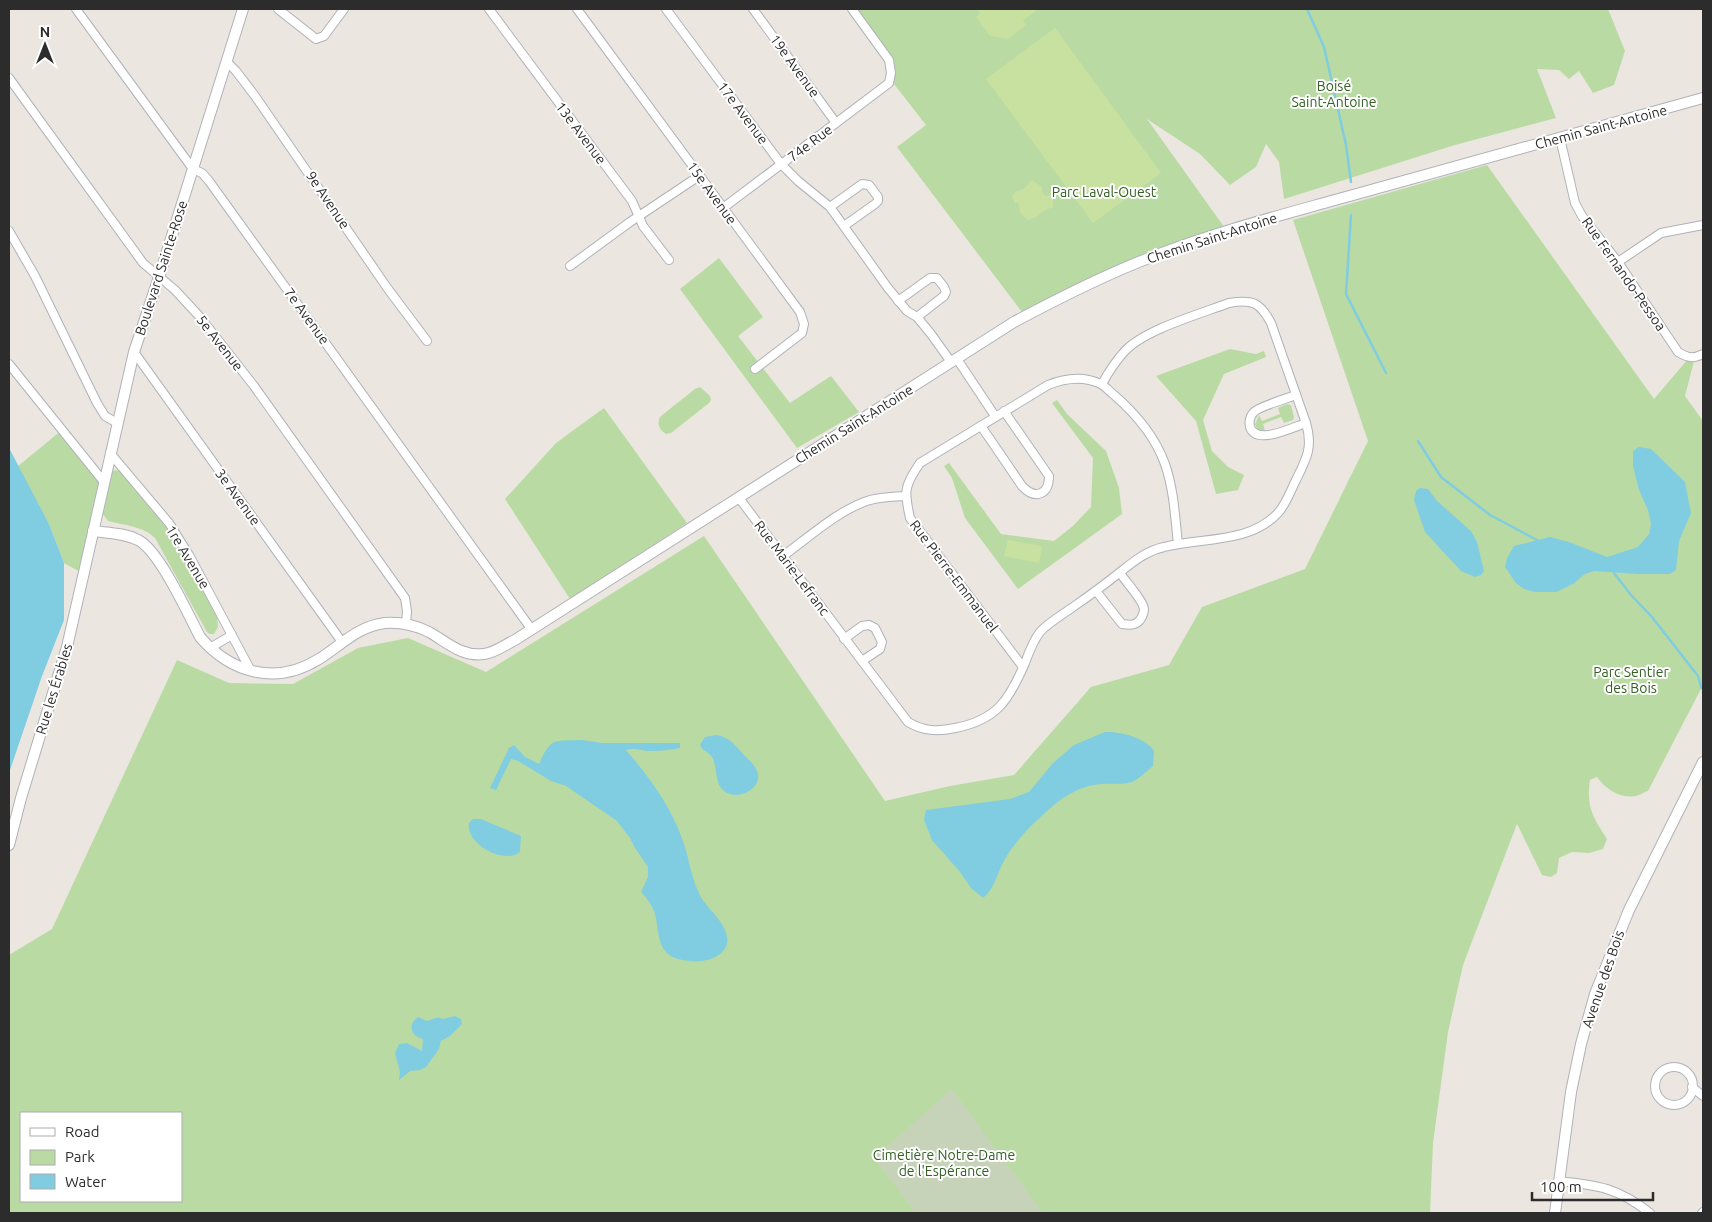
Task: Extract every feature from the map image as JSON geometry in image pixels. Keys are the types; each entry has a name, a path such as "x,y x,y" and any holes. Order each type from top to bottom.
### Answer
{"street":[{"name":"7e Avenue","path":"76,9 193,169 202,173 209,182 532,630"},
{"name":"Boulevard Sainte-Rose","path":"93,531 134,352 243,9"},
{"path":"278,9 316,39 324,36 344,9"},
{"name":"13e Avenue","path":"489,9 632,201 643,226 669,260"},
{"name":"15e Avenue","path":"576,9 803,318 802,333 755,369"},
{"name":"17e Avenue","path":"666,9 781,164 798,181 830,207 898,300 908,311 917,317 954,361 995,416"},
{"name":"19e Avenue","path":"753,9 836,123"},
{"name":"74e Rue","path":"723,208 889,82 891,67 885,54 852,9"},
{"name":"9e Avenue","path":"226,61 255,96 388,289 427,341"},
{"name":"5e Avenue","path":"9,78 143,263 175,290 200,317 254,386 405,598 406,624"},
{"name":"Chemin Saint-Antoine","path":"93,531 124,535 148,546 158,558 200,637 210,648 233,664 252,671 280,674 309,665 342,642 369,627 384,624 406,624 426,631 462,653 485,654 532,630 1014,322 1055,300 1152,256 1227,230 1703,98"},
{"name":"Rue Fernando-Pessoa","path":"1560,138 1575,203 1582,216 1618,262 1678,352 1686,357 1695,358 1703,354"},
{"path":"570,266 698,176"},
{"path":"830,207 862,184 869,185 878,197 878,201 875,204 844,226"},
{"path":"1618,262 1661,233 1703,225"},
{"path":"9,231 35,276 97,403 105,416 117,423"},
{"path":"898,300 930,278 937,278 946,292 944,296 917,317"},
{"name":"Rue Marie-Lefranc","path":"739,498 908,722 919,729 932,730 961,727 976,723 990,716 1010,695 1033,643 1049,623 1096,591 1139,558 1152,551 1178,544 1214,541 1259,527 1279,512 1305,462 1310,448 1310,436 1306,422 1271,323 1264,309 1254,303 1241,301 1229,303 1160,329 1137,340 1124,351 1102,384"},
{"name":"3e Avenue","path":"134,352 342,642"},
{"path":"9,364 104,482"},
{"path":"783,556 839,515 852,508 883,497 905,496 910,479 920,463 1048,384 1072,379 1102,384 1131,409 1147,429 1164,462 1169,477 1178,544"},
{"path":"1296,395 1254,411 1250,418 1250,426 1253,432 1259,436 1267,436 1306,422"},
{"path":"981,426 1028,493 1036,495 1045,491 1049,485 1049,476 1004,412"},
{"name":"1re Avenue","path":"110,453 153,503 174,531 252,671"},
{"name":"Rue Pierre-Emmanuel","path":"905,496 910,518 1023,667"},
{"name":"Rue les Érables","path":"9,845 21,798 67,647 93,531"},
{"path":"1096,591 1122,624 1131,626 1138,623 1144,609 1120,573"},
{"path":"844,639 862,626 869,624 875,628 882,642 880,649 862,661"},
{"path":"210,648 232,635"},
{"name":"Avenue des Bois","path":"1555,1213 1573,1081 1584,1032 1600,982 1636,894 1703,762"},
{"path":"1692,1087 1688,1098 1683,1102 1671,1104 1660,1098 1655,1087 1658,1075 1667,1068 1673,1067 1685,1070 1689,1075 1692,1087 1703,1096"},
{"path":"1558,1181 1590,1184 1613,1191 1625,1196 1650,1213"}],"green space":[{"path":"852,9 1608,9 1625,51 1614,85 1593,93 1579,71 1569,79 1559,70 1537,69 1556,118 1455,145 1284,199 1279,162 1266,144 1256,167 1230,185 1200,154 1147,119 1227,231 1055,300 1028,320 897,147 926,125 890,79 892,66"},
{"path":"977,9 1039,9 1023,20 1026,25 1008,39 990,36 976,17 980,14"},
{"name":"Parc Laval-Ouest","path":"1055,28 1161,173 1093,223 986,79"},
{"name":"Parc Sentier des Bois","path":"1487,165 1654,399 1688,359 1694,361 1685,396 1703,421 1703,685 1648,791 1630,797 1609,789 1597,777 1590,780 1590,805 1607,839 1603,849 1589,853 1572,852 1559,858 1557,873 1551,877 1542,875 1517,824 1463,965 1448,1032 1433,1143 1430,1213 9,1213 9,955 52,929 177,660 229,683 293,684 358,648 408,638 486,672 704,536 885,801 950,786 1014,775 1091,687 1169,665 1202,607 1305,569 1368,441 1293,220"},
{"path":"1032,180 1042,187 1045,196 1050,195 1053,199 1053,207 1028,220 1021,214 1018,202 1015,203 1012,196 1017,191 1024,189"},
{"path":"719,258 763,317 738,336 790,403 831,376 859,412 797,448 680,289"},
{"path":"1230,349 1256,354 1264,351 1266,357 1224,374 1203,420 1212,451 1228,467 1244,475 1238,490 1216,494 1196,421 1156,376"},
{"path":"700,387 710,396 711,400 709,403 671,433 666,434 660,428 659,418"},
{"path":"1057,400 1067,414 1106,451 1119,488 1122,514 1018,589 965,518 952,478 944,466 949,463 1001,534 1054,541 1073,526 1091,507 1093,458 1052,403"},
{"path":"1287,404 1291,405 1293,420 1284,423 1281,417 1263,424 1265,431 1257,429 1255,424 1259,415 1262,421 1280,414 1278,408"},
{"path":"604,408 687,523 570,599 505,499 556,443"},
{"path":"62,430 104,482 82,573 64,563 49,524 17,467"},
{"path":"115,470 119,471 167,528 217,615 218,627 214,634 207,632 155,538 139,528 108,521 103,514 112,472"},
{"path":"1008,540 1042,546 1039,563 1004,556"},
{"name":"Cimetière Notre-Dame de l'Espérance","path":"952,1089 1043,1213 916,1213 874,1158"}],"water":[{"path":"1639,447 1651,449 1685,482 1691,513 1679,541 1676,570 1670,574 1594,571 1585,574 1573,584 1556,592 1535,592 1524,589 1516,583 1505,567 1507,558 1514,546 1550,537 1569,542 1607,557 1638,547 1649,534 1651,524 1633,466 1633,451"},
{"path":"9,448 49,524 64,563 64,620 42,676 9,773"},
{"path":"1420,488 1428,489 1437,501 1471,531 1477,542 1484,571 1481,575 1475,577 1461,571 1425,532 1414,500 1416,491"},
{"path":"1105,732 1125,734 1145,742 1154,751 1153,766 1132,782 1084,787 1059,801 1016,843 1005,859 990,890 983,898 971,888 960,872 932,840 924,820 926,810 1010,799 1029,792 1053,763 1074,745"},
{"path":"717,735 732,742 756,768 758,780 751,790 739,795 732,795 719,785 713,759 700,745 705,737"},
{"path":"582,740 602,743 680,743 680,748 670,750 626,750 644,772 667,806 684,844 698,891 725,930 727,936 726,947 716,957 706,960 688,961 671,956 664,950 661,945 656,916 649,901 641,892 648,877 648,867 617,821 566,786 551,781 518,761 511,759 496,790 490,788 509,748 514,745 525,757 539,764 547,749 554,742"},
{"path":"473,819 481,819 521,836 520,852 505,856 496,854 479,845 469,831 469,823"},
{"path":"455,1016 461,1019 462,1024 450,1036 441,1041 439,1049 426,1067 410,1071 399,1080 400,1072 395,1053 399,1044 407,1043 422,1051 423,1039 413,1033 412,1023 418,1017 427,1021"}],"waterway":[{"path":"1307,9 1324,47 1346,145 1351,182"},
{"path":"1351,215 1346,294 1386,373"},
{"path":"1418,441 1441,477 1490,515 1537,540"},
{"path":"1614,573 1631,595 1652,617 1698,676 1703,689"}],"park label":[{"name":"Boisé Saint-Antoine","path":"1334,94"}]}
